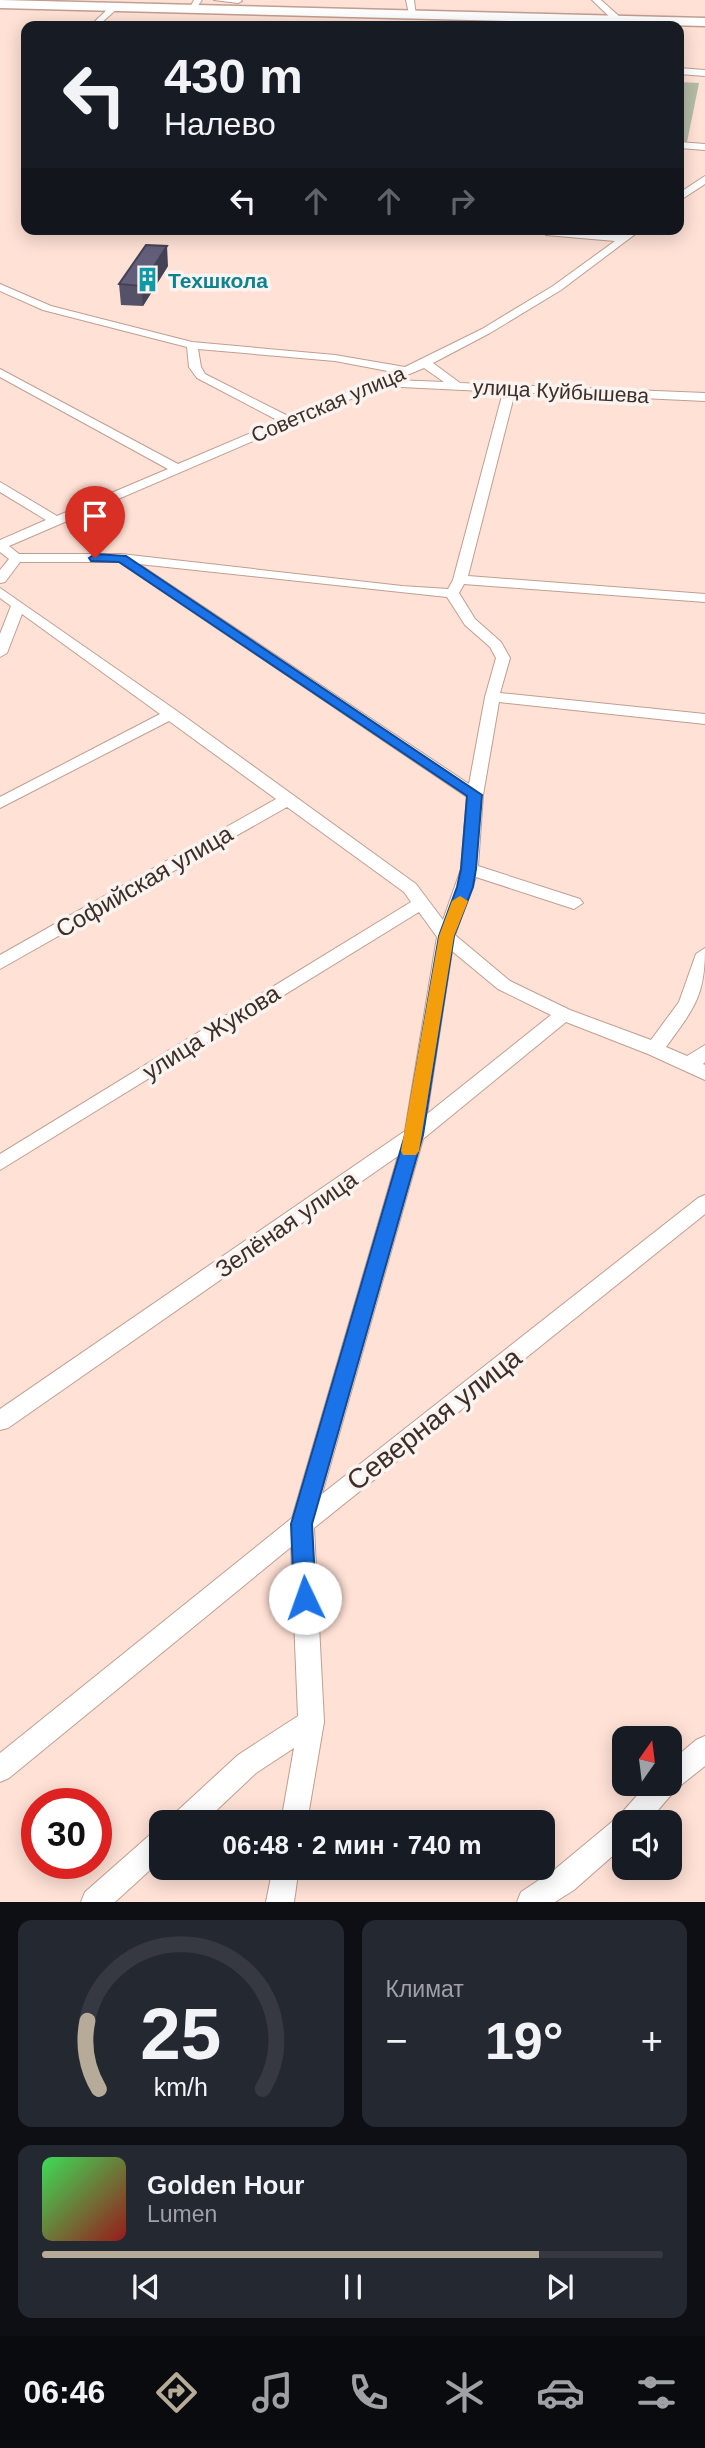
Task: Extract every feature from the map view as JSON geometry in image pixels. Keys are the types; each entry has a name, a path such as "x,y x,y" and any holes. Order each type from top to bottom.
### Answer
{"main road":[{"path":"0,4 237,4 559,21"},
{"path":"599,21 662,21"},
{"path":"684,22 705,22"}],"street":[{"path":"218,0 237,4"},
{"path":"410,0 413,14"},
{"path":"596,0 618,20"},
{"path":"99,21 115,6"},
{"path":"684,71 705,73"},
{"path":"684,145 705,147"},
{"path":"684,195 703,182"},
{"path":"560,235 625,238"},
{"name":"Советская улица","path":"0,545 425,363 486,331 556,288 629,235"},
{"path":"0,287 47,309 192,345 335,359 405,371"},
{"path":"192,345 195,367 201,376 289,421"},
{"name":"улица Куйбышева","path":"425,363 457,386 705,397"},
{"path":"0,372 178,469"},
{"path":"378,383 457,386"},
{"path":"452,593 460,580 510,388"},
{"path":"0,486 56,522"},
{"path":"0,545 16,558 121,558 452,593"},
{"path":"0,579 16,558"},
{"path":"121,558 475,795"},
{"path":"460,580 705,598"},
{"path":"0,592 410,888 446,936 504,985 564,1014 700,1063"},
{"path":"296,1810 311,1722 302,1524 414,1135 446,936 469,869 475,795 492,697 503,658 496,645 470,622 452,593"},
{"path":"0,653 18,605"},
{"path":"492,697 705,719"},
{"path":"0,803 172,714"},
{"name":"Софийская улица","path":"0,963 288,799"},
{"path":"469,869 574,903"},
{"name":"улица Жукова","path":"0,1163 423,902"},
{"path":"655,1048 688,1003 705,954"},
{"name":"Зелёная улица","path":"0,1421 414,1135 564,1014"},
{"name":"Северная улица","path":"0,1769 705,1203"},
{"path":"197,1810 247,1764 311,1722"},
{"path":"682,1769 705,1749"},
{"path":"640,1810 654,1796"},
{"path":"531,1902 564,1880 612,1839"},
{"path":"95,1902 149,1853"},
{"path":"280,1902 284,1880"}],"green space":[{"path":"684,82 699,83 687,142 684,142"}],"building":[{"path":"146,245 167,246 141,286 119,284"}],"slow traffic":[{"path":"410,1151 446,936 460,901"}],"place":[{"name":"Техшкола","path":"148,280"}],"route":[{"path":"95,558 121,558 475,795 469,869 446,936 414,1135 302,1524 305,1598"}]}
